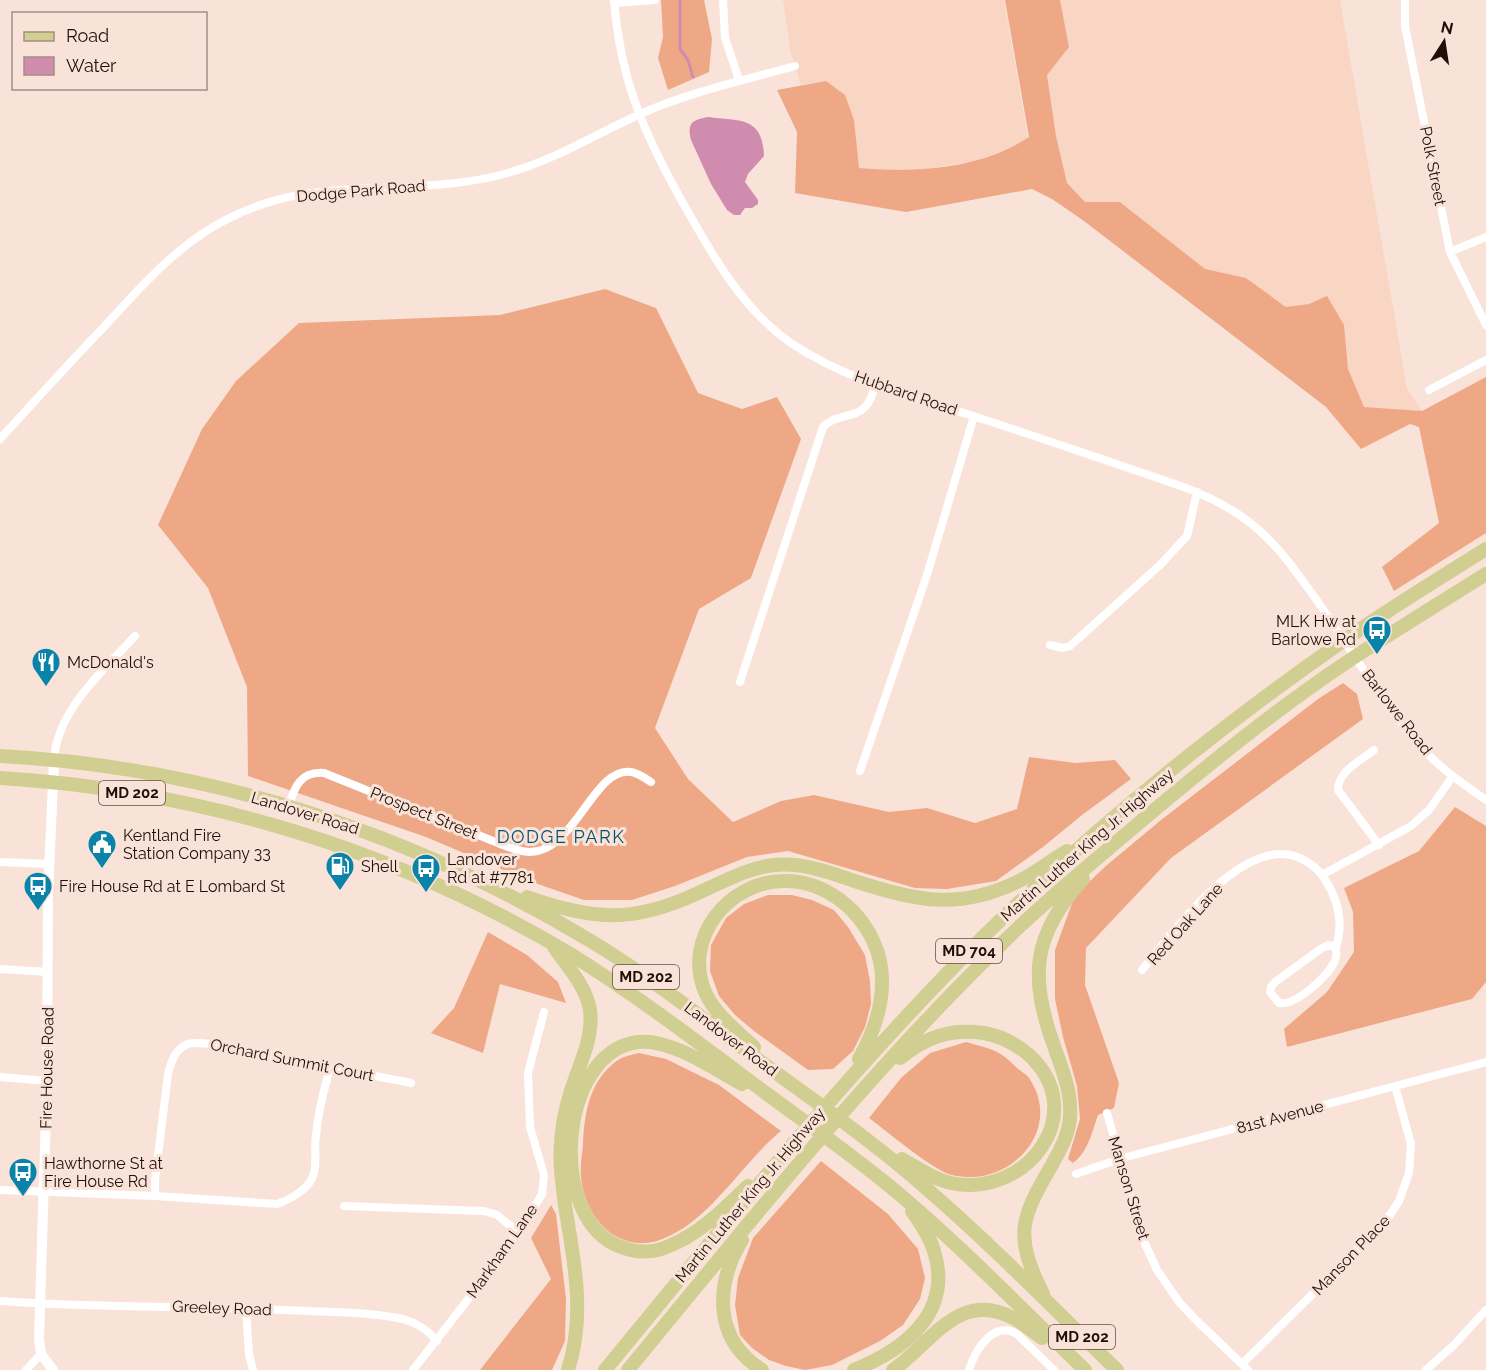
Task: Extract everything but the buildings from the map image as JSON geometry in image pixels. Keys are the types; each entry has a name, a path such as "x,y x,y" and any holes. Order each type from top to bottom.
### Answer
{"main road":[{"name":"Martin Luther King Jr. Highway","path":"605,1370 846,1082 909,1013 984,937 1101,829 1216,735 1344,640 1486,549"},
{"name":"Martin Luther King Jr. Highway","path":"627,1370 865,1086 954,992 1062,887 1236,744 1308,689 1486,574"},
{"name":"Landover Road","path":"0,756 54,760 168,776 289,806 399,844 487,884 554,919 670,994 864,1137 945,1205 1117,1370"},
{"name":"Landover Road","path":"0,778 114,790 192,804 282,828 365,855 496,913 551,943 628,992 850,1156 905,1199 1083,1368"},
{"path":"282,828 289,806"},
{"path":"487,884 566,910 617,917 642,914 666,907 753,869 793,864 822,870 907,897 957,900 996,892 1019,882 1101,829"},
{"path":"1048,1304 1028,1258 1025,1225 1030,1203 1066,1137 1070,1122 1070,1107 1066,1082 1041,1007 1038,982 1041,952 1046,932 1056,913 1071,892 1117,842"},
{"path":"795,1086 713,1006 704,990 700,967 705,933 719,911 741,892 775,881 794,881 812,885 837,898 860,921 876,948 882,978 878,1018 846,1082"},
{"path":"551,943 582,988 588,1003 590,1020 587,1043 566,1106 561,1143 561,1174 575,1269 578,1307 575,1345 568,1370"},
{"path":"864,1137 937,1178 954,1183 982,1184 1015,1173 1036,1155 1049,1134 1054,1108 1049,1084 1034,1060 1010,1042 980,1033 950,1032 931,1037 905,1054 865,1086"},
{"path":"778,1103 668,1047 641,1042 616,1049 592,1074 583,1092 576,1115 571,1161 578,1200 588,1222 606,1240 627,1250 643,1252 658,1250 693,1234 791,1145"},
{"path":"854,1370 891,1351 912,1334 928,1317 936,1300 939,1272 934,1251 905,1199"},
{"path":"762,1370 745,1358 733,1342 726,1323 723,1301 733,1257 764,1205"},
{"path":"893,1370 954,1317 968,1311 983,1310 997,1311 1015,1319 1083,1368"}],"street":[{"path":"614,1 655,0"},
{"path":"723,0 725,38 739,80"},
{"name":"Polk Street","path":"1405,0 1405,26 1450,252 1486,325"},
{"name":"Hubbard Road","path":"614,1 620,54 639,115 666,171 715,260 750,304 791,342 830,365 876,384 1197,492 1232,510 1268,539 1296,571 1344,640"},
{"name":"Dodge Park Road","path":"0,438 164,263 204,231 235,214 268,202 305,194 443,185 494,177 550,158 639,115 739,80 795,66"},
{"path":"1450,252 1486,237"},
{"path":"1429,390 1486,360"},
{"path":"740,682 823,427 836,417 860,411 868,402 876,384"},
{"path":"861,771 920,598 974,416"},
{"path":"1050,645 1063,648 1070,646 1167,558 1187,536 1197,492"},
{"path":"54,760 55,743 59,731 72,710 92,682 135,636"},
{"name":"Barlowe Road","path":"1344,640 1413,738 1429,756 1486,800"},
{"path":"1374,750 1342,776 1338,783 1338,790 1379,845"},
{"name":"Fire House Road","path":"41,1354 39,1339 54,760"},
{"name":"Prospect Street","path":"289,806 295,787 302,779 311,773 324,773 508,847 531,852 541,851 558,841 612,777 627,771 634,772 651,782"},
{"path":"1336,947 1329,945 1322,948 1275,982 1270,992 1274,999 1279,1004 1284,1004 1303,994 1315,985 1335,961 1340,927 1339,911 1332,890 1322,875 1403,832 1419,820 1453,776"},
{"name":"Red Oak Lane","path":"1142,970 1210,892 1249,862 1270,854 1289,854 1305,861 1322,875"},
{"path":"0,862 50,864"},
{"path":"0,969 48,972"},
{"name":"Markham Lane","path":"413,1370 518,1233 542,1194 543,1175 530,1127 528,1074 544,1011"},
{"name":"Orchard Summit Court","path":"155,1196 168,1074 172,1060 178,1051 189,1044 205,1043 286,1057 330,1068 411,1083"},
{"name":"81st Avenue","path":"1076,1174 1119,1160 1486,1062"},
{"path":"0,1190 155,1196 277,1204 291,1199 303,1190 314,1174 315,1138 322,1096 330,1068"},
{"path":"0,1077 47,1081"},
{"name":"Manson Place","path":"1245,1367 1390,1215 1399,1201 1409,1173 1411,1144 1395,1086"},
{"name":"Manson Street","path":"1107,1113 1142,1237 1157,1270 1194,1319 1245,1367"},
{"path":"344,1206 484,1211 497,1215 518,1233"},
{"name":"Greeley Road","path":"0,1301 246,1308 360,1314 402,1319 423,1328 437,1341"},
{"path":"246,1308 249,1354 253,1370"},
{"path":"1425,1370 1454,1345 1486,1310"},
{"path":"969,1370 973,1356 993,1333 1001,1329 1012,1330 1054,1370"},
{"path":"26,1370 41,1354 53,1370"}],"shaded area":[{"path":"661,0 704,0 712,39 709,72 668,90 658,58 663,37"},
{"path":"783,0 1004,0 1028,138 1015,147 970,162 924,169 858,168 854,120 826,81 801,85 791,53"},
{"path":"1005,0 1060,0 1069,47 1047,75 1056,136 1067,183 1085,202 1120,202 1205,269 1246,278 1286,307 1309,304 1327,296 1344,325 1348,369 1364,407 1422,411 1486,377 1486,533 1394,591 1382,567 1439,523 1419,427 1410,424 1361,449 1326,407 1084,221 1052,199 1032,189 906,212 795,193 797,132 777,90 826,81 845,95 854,120 859,168 925,169 969,162 1010,148 1029,137"},
{"path":"1060,0 1340,0 1407,389 1422,411 1363,407 1348,369 1344,325 1309,304 1287,307 1246,278 1205,270 1121,202 1085,202 1067,183 1056,136 1047,75 1069,47"},
{"path":"605,289 656,308 698,393 742,409 777,397 801,439 751,578 699,609 655,728 688,779 733,822 781,801 814,795 889,812 927,808 975,823 1017,809 1029,757 1076,763 1115,760 1131,779 996,881 947,889 915,888 788,851 747,857 675,886 632,900 584,900 532,882 426,837 248,776 247,687 208,588 158,525 202,429 236,381 299,323 500,315"},
{"path":"1343,683 1357,694 1363,719 1171,858 1086,948 1085,985 1119,1083 1114,1108 1098,1115 1086,1147 1073,1163 1068,1159 1080,1119 1077,1086 1055,999 1055,950 1075,895 1161,820 1318,699"},
{"path":"1455,807 1486,826 1486,982 1472,999 1287,1047 1284,1029 1327,992 1354,952 1353,912 1344,888 1419,851"},
{"path":"768,895 792,895 812,900 834,910 848,927 865,955 870,981 871,1004 865,1027 853,1051 833,1069 808,1070 754,1031 735,1015 719,996 710,971 711,945 726,918 744,904"},
{"path":"488,932 527,955 558,982 566,1003 500,984 483,1053 431,1033 454,1008"},
{"path":"966,1042 1000,1054 1028,1077 1038,1098 1040,1117 1035,1136 1025,1152 1010,1164 993,1173 973,1177 943,1172 869,1118 901,1078 930,1053"},
{"path":"639,1053 666,1059 719,1085 781,1131 700,1215 669,1236 643,1243 624,1240 603,1226 588,1203 582,1186 581,1173 585,1122 593,1090 616,1061"},
{"path":"821,1161 888,1214 918,1249 925,1278 920,1299 903,1325 880,1341 832,1365 805,1370 769,1360 752,1348 740,1335 735,1305 738,1278 753,1238"},
{"path":"551,1205 556,1214 566,1299 565,1341 552,1370 480,1370 551,1279 531,1238"}],"water":[{"path":"708,117 747,123 754,127 763,143 764,156 748,174 745,182 758,200 758,204 752,208 745,208 740,215 734,215 727,210 711,184 691,140 690,126 692,123"}],"waterway":[{"path":"680,0 680,49 688,60 693,77"}],"place":[{"name":"MLK Hw at Barlowe Rd","path":"1377,656"},
{"name":"McDonald's","path":"46,688"},
{"name":"Kentland Fire Station Company 33","path":"102,870"},
{"name":"Shell","path":"340,892"},
{"name":"Landover Rd at #7781","path":"426,894"},
{"name":"Fire House Rd at E Lombard St","path":"38,912"},
{"name":"Hawthorne St at Fire House Rd","path":"23,1198"}],"district":[{"name":"DODGE PARK","path":"561,836"}]}
